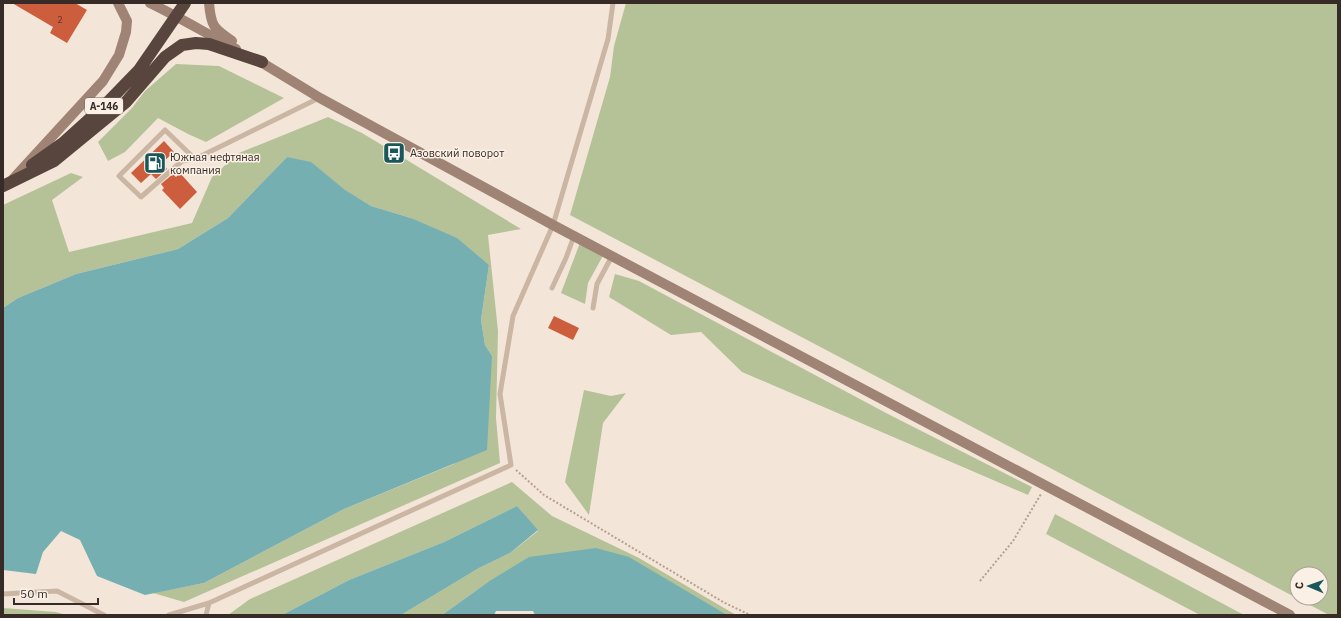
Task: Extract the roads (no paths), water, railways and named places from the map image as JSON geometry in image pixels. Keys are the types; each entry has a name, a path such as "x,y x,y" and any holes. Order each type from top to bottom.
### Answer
{"highway":[{"name":"А-146","path":"6,183 63,143 105,105 139,70 185,3"},
{"path":"6,183 54,161 126,102 165,57 182,45 196,43 210,44 262,62"}],"street":[{"path":"6,183 103,81 119,55 126,32 127,21 118,3"},
{"path":"150,3 262,62 320,98 553,225 1290,615"},
{"path":"209,3 210,18 214,26 249,55"}],"lane":[{"path":"169,615 209,603 511,465 500,394 513,316 553,225 608,39 613,3"},
{"path":"195,159 165,130 119,176 141,197 182,161 195,159 320,98"},
{"path":"552,288 566,258 574,236"},
{"path":"593,308 597,284 612,256"},
{"path":"3,594 57,591 104,615"},
{"path":"206,615 209,603"}],"water":[{"path":"287,157 311,162 345,190 371,206 411,218 457,238 489,265 481,320 485,345 492,356 487,450 344,509 204,583 145,595 97,576 80,540 61,531 43,552 36,574 3,570 3,308 18,298 76,274 178,249 228,218"},
{"path":"517,506 538,530 510,553 479,568 401,615 282,615 349,580 444,542"},
{"path":"596,548 629,557 727,615 535,615 533,611 496,611 494,615 442,615 488,582 529,557"}],"place":[{"name":"Азовский поворот","path":"394,153"},
{"name":"Южная нефтяная компания","path":"155,163"}]}
